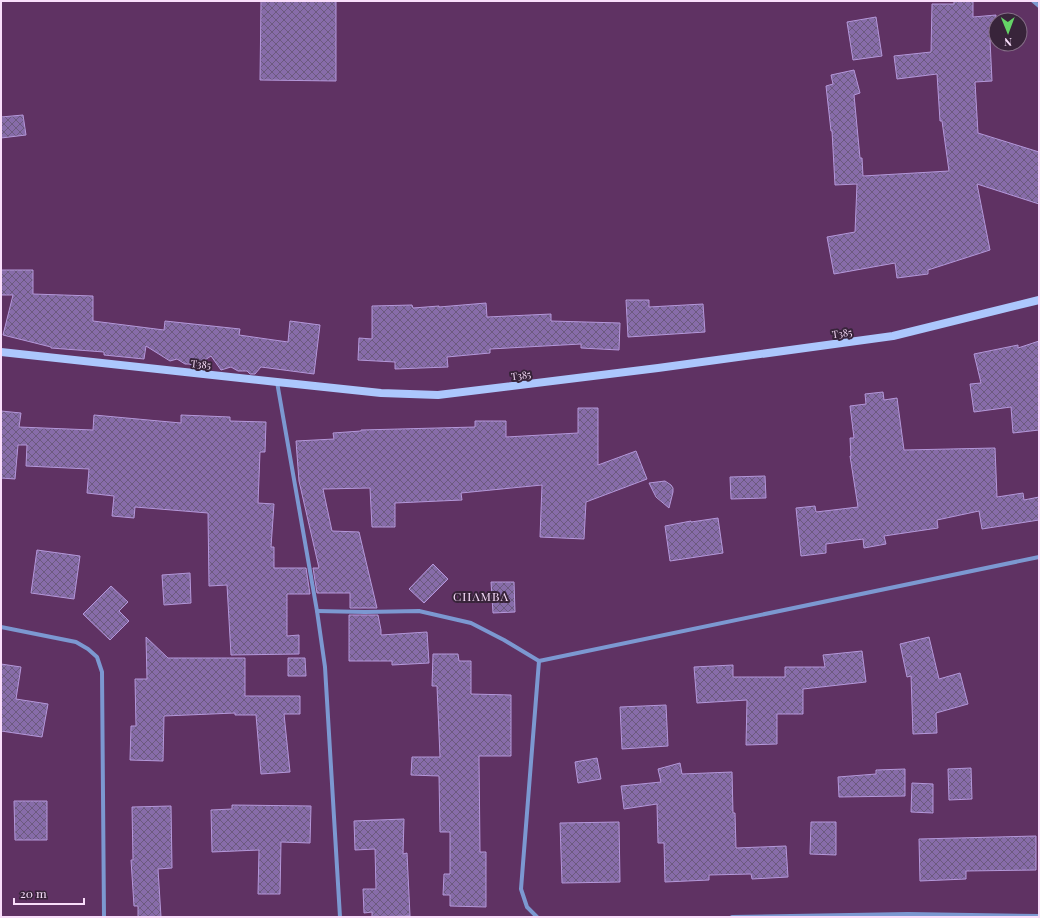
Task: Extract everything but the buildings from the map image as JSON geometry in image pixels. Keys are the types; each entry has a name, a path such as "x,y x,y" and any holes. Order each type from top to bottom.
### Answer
{"street":[{"path":"1033,1 1039,6"},
{"name":"T385","path":"1,352 381,393 438,395 658,368 893,336 1039,300"},
{"path":"277,382 317,611 325,667 340,917"},
{"path":"317,611 419,611 471,623 504,640 539,661 1039,557"},
{"path":"1,627 76,642 88,649 97,657 102,672 104,917"},
{"path":"537,917 527,907 521,889 539,661"},
{"path":"732,917 908,914 1039,916"}],"district":[{"name":"CHAMBA","path":"481,597"}]}
